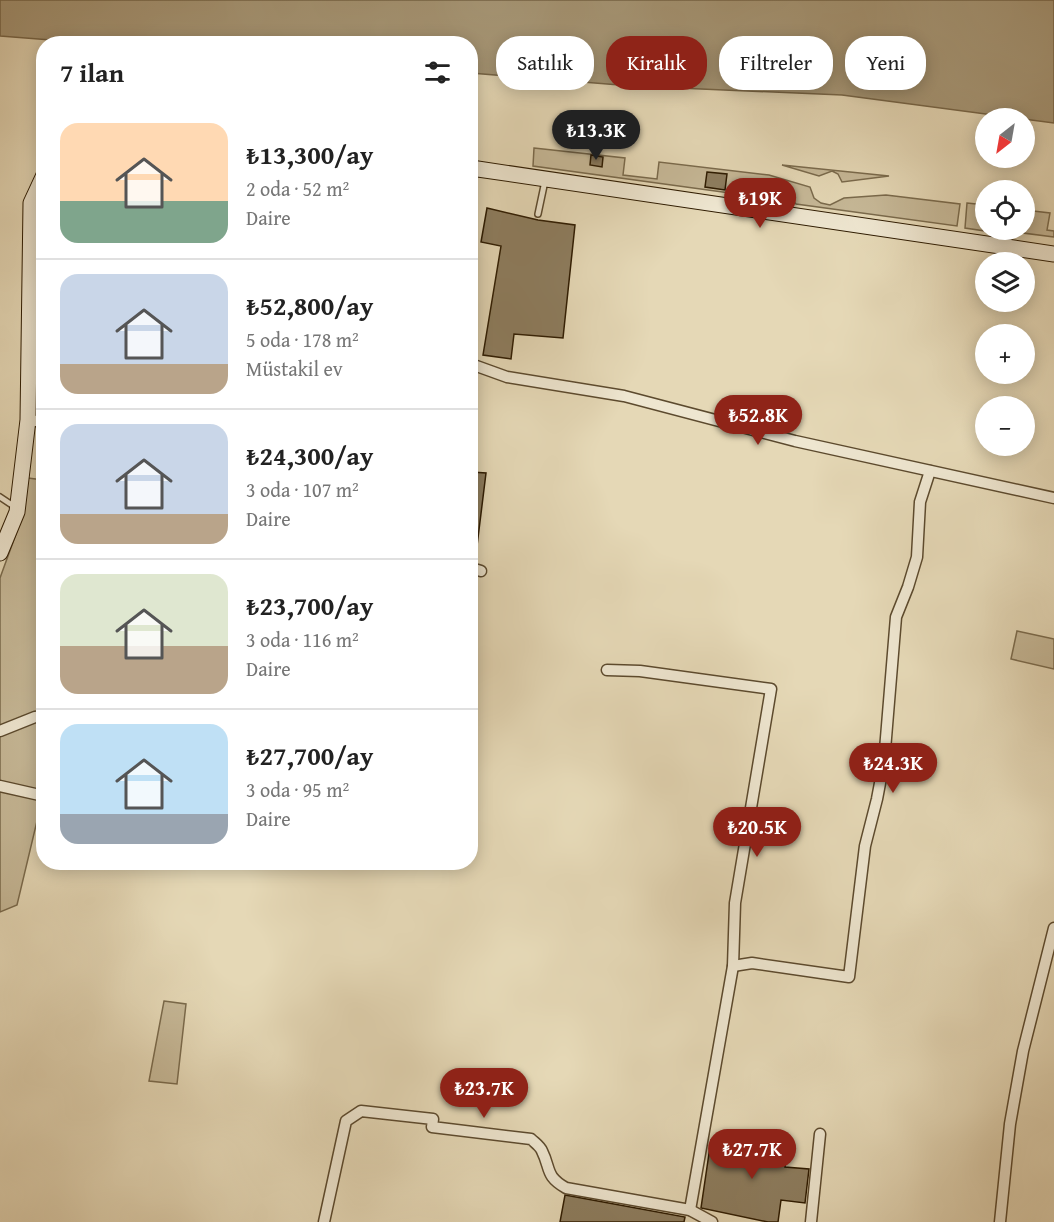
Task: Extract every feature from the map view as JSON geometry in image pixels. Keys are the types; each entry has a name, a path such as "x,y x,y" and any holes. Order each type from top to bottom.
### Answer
{"street":[{"path":"478,169 1054,255"},
{"path":"0,553 17,508 28,420 30,226 31,203 36,193"},
{"path":"478,367 507,377 624,396 795,441 1054,498"},
{"path":"28,420 36,421"},
{"path":"733,966 752,963 849,977 864,846 884,762 896,617 917,556 920,502 930,471"},
{"path":"607,670 640,671 771,689 735,903 733,966 690,1210"},
{"path":"0,732 36,717"},
{"path":"0,786 36,794"},
{"path":"1000,1222 1010,1124 1023,1051 1054,928"},
{"path":"324,1222 346,1120 361,1111 433,1119 432,1127 531,1139 542,1149 548,1174 556,1183 566,1188 690,1210 712,1222"},
{"path":"811,1222 820,1134"}],"lane":[{"path":"538,214 545,180"},
{"path":"0,497 17,508"}],"shaded area":[{"path":"0,0 1054,0 1054,123 1035,120 1035,108 975,108 975,113 842,95 725,90 833,90 833,36 719,36 719,90 707,89 707,36 606,36 606,84 594,83 594,36 496,36 496,75 478,74 478,36 36,36 36,39 0,36"},
{"path":"534,148 625,158 623,175 657,179 659,162 769,175 810,187 814,198 830,205 844,198 886,195 960,204 957,226 796,204 783,192 768,186 753,187 737,194 533,166"},
{"path":"782,165 889,176 842,182 838,174 832,171 819,176"},
{"path":"967,203 975,204 975,229 965,228"},
{"path":"1035,211 1050,213 1047,230 1054,231 1054,237 1035,235"},
{"path":"28,478 36,479 36,825 17,905 0,912 0,578 20,523"},
{"path":"1017,631 1054,639 1054,669 1011,659"},
{"path":"164,1001 186,1004 177,1084 149,1081"}],"building":[{"path":"591,155 603,157 602,167 590,165"},
{"path":"707,172 727,174 725,190 705,187"},
{"path":"487,208 538,220 575,225 563,338 514,334 511,359 483,355 501,246 481,242"},
{"path":"478,472 486,473 478,538"},
{"path":"711,1140 788,1144 785,1167 809,1169 805,1203 781,1200 778,1222 701,1208"},
{"path":"565,1195 685,1217 684,1222 560,1222"}]}
